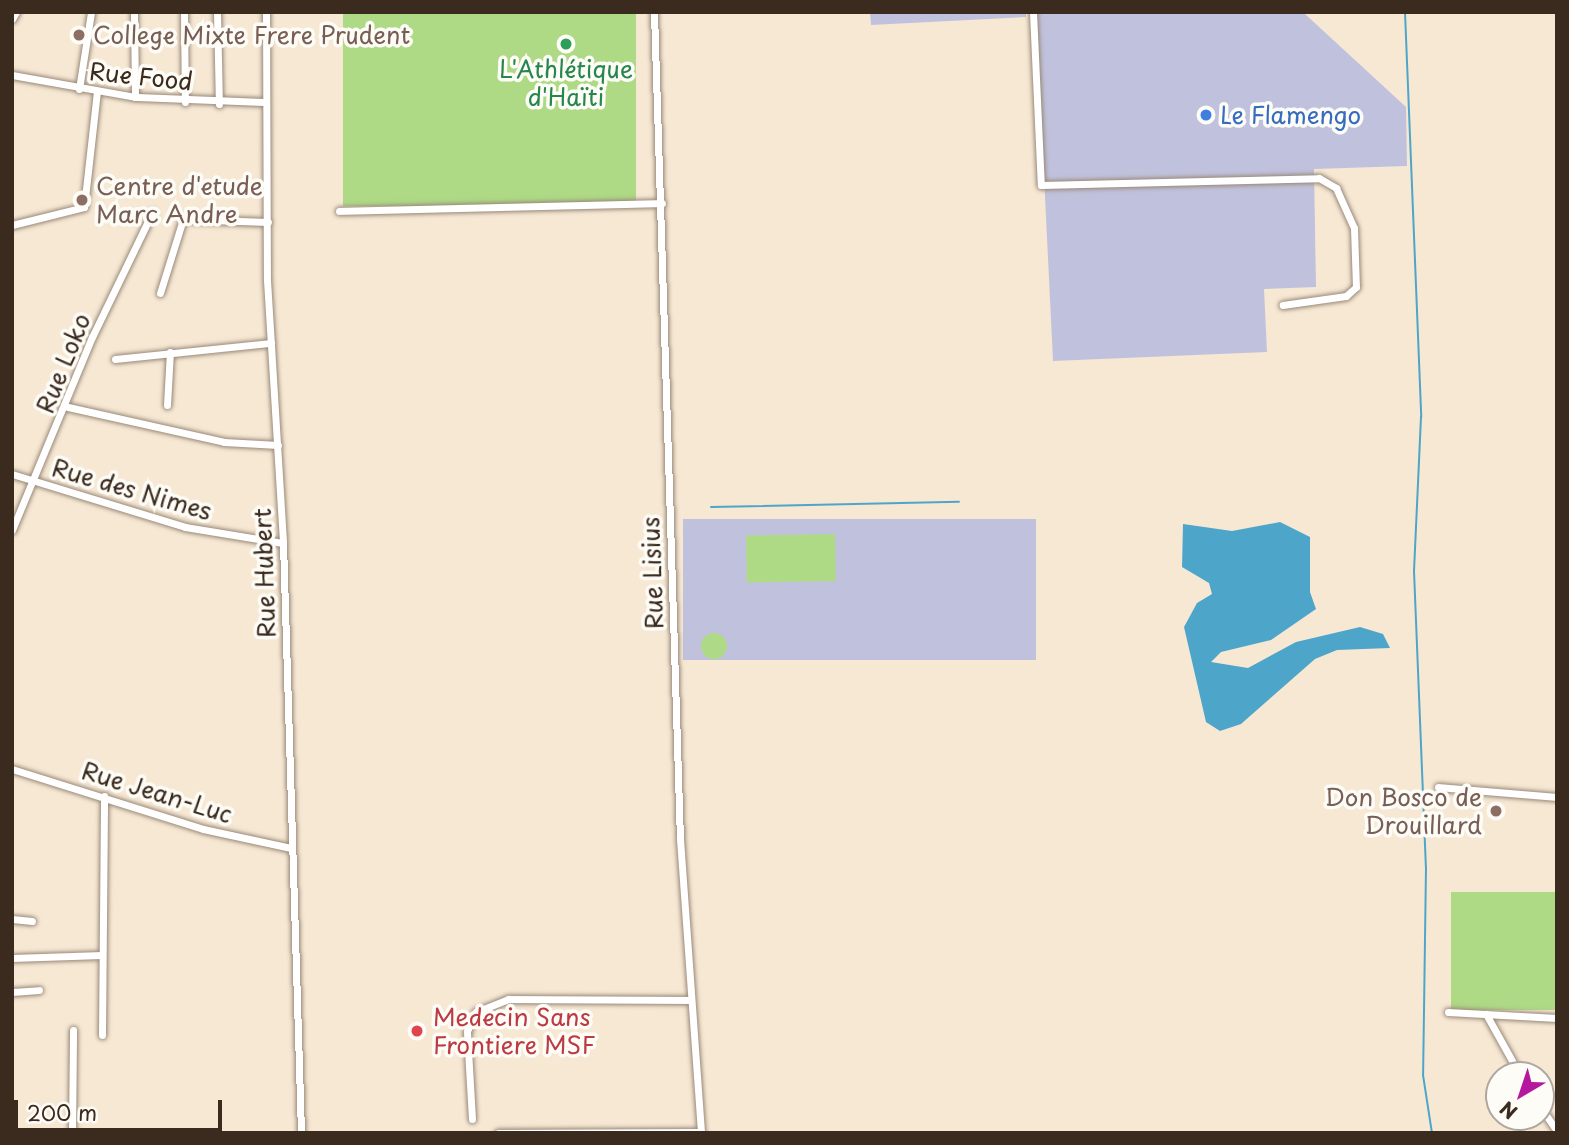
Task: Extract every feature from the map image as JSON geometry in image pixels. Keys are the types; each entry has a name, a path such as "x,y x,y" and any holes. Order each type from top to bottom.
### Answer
{"street":[{"path":"12,19 16,12"},
{"path":"79,89 91,12"},
{"path":"134,12 135,97"},
{"path":"184,12 185,102"},
{"path":"217,12 219,104"},
{"name":"Rue Hubert","path":"267,12 271,343 284,543 301,1133"},
{"name":"Rue Lisius","path":"654,12 691,1000 701,1133"},
{"path":"1033,12 1041,185 1328,182 1345,200 1354,228 1356,287 1346,296 1283,305"},
{"name":"Rue Food","path":"12,75 135,97 219,104 266,102"},
{"path":"12,225 84,207 97,91"},
{"path":"339,211 662,203"},
{"name":"Rue Loko","path":"12,530 32,480 68,407 92,337 152,213"},
{"path":"160,293 183,219 268,222"},
{"path":"115,359 271,343"},
{"path":"167,405 170,352"},
{"path":"68,407 224,442 278,445"},
{"name":"Rue des Nimes","path":"12,474 185,527 284,543"},
{"name":"Rue Jean-Luc","path":"12,769 104,796 203,830 291,848"},
{"path":"1438,787 1557,797"},
{"path":"103,1035 104,796"},
{"path":"12,919 33,921"},
{"path":"12,958 102,955"},
{"path":"12,992 39,990"},
{"path":"472,1119 467,1031 476,1012 508,999 691,1000"},
{"path":"1448,1012 1557,1018"},
{"path":"1486,1014 1512,1061"},
{"path":"72,1133 73,1030"},
{"path":"498,1133 701,1133"}],"shaded area":[{"path":"870,12 1026,12 1026,17 871,25"},
{"path":"1036,12 1305,14 1406,107 1407,166 1314,169 1316,287 1264,289 1267,352 1053,361"},
{"path":"683,519 1036,519 1036,660 683,660"}],"green space":[{"path":"343,12 636,12 636,206 343,206"},
{"path":"835,534 836,581 747,583 746,536"},
{"path":"714,633 723,637 727,646 723,655 714,659 705,655 701,646 705,637"},
{"path":"1451,892 1557,892 1557,1010 1451,1010"}],"water":[{"path":"1280,522 1310,537 1310,592 1316,609 1271,640 1221,652 1211,662 1248,668 1296,642 1360,627 1383,634 1390,648 1337,650 1315,659 1241,724 1220,731 1206,722 1184,627 1197,603 1212,594 1209,583 1182,567 1183,524 1232,531"}],"waterway":[{"path":"1405,12 1421,417 1414,571 1426,867 1423,1075 1432,1133"},
{"path":"711,507 959,502"}],"place":[{"name":"College Mixte Frere Prudent","path":"79,35"},
{"name":"L'Athlétique d'Haïti","path":"566,44"},
{"name":"Le Flamengo","path":"1206,115"},
{"name":"Centre d'etude Marc Andre","path":"82,200"},
{"name":"Don Bosco de Drouillard","path":"1496,811"},
{"name":"Medecin Sans Frontiere MSF","path":"417,1031"}]}
